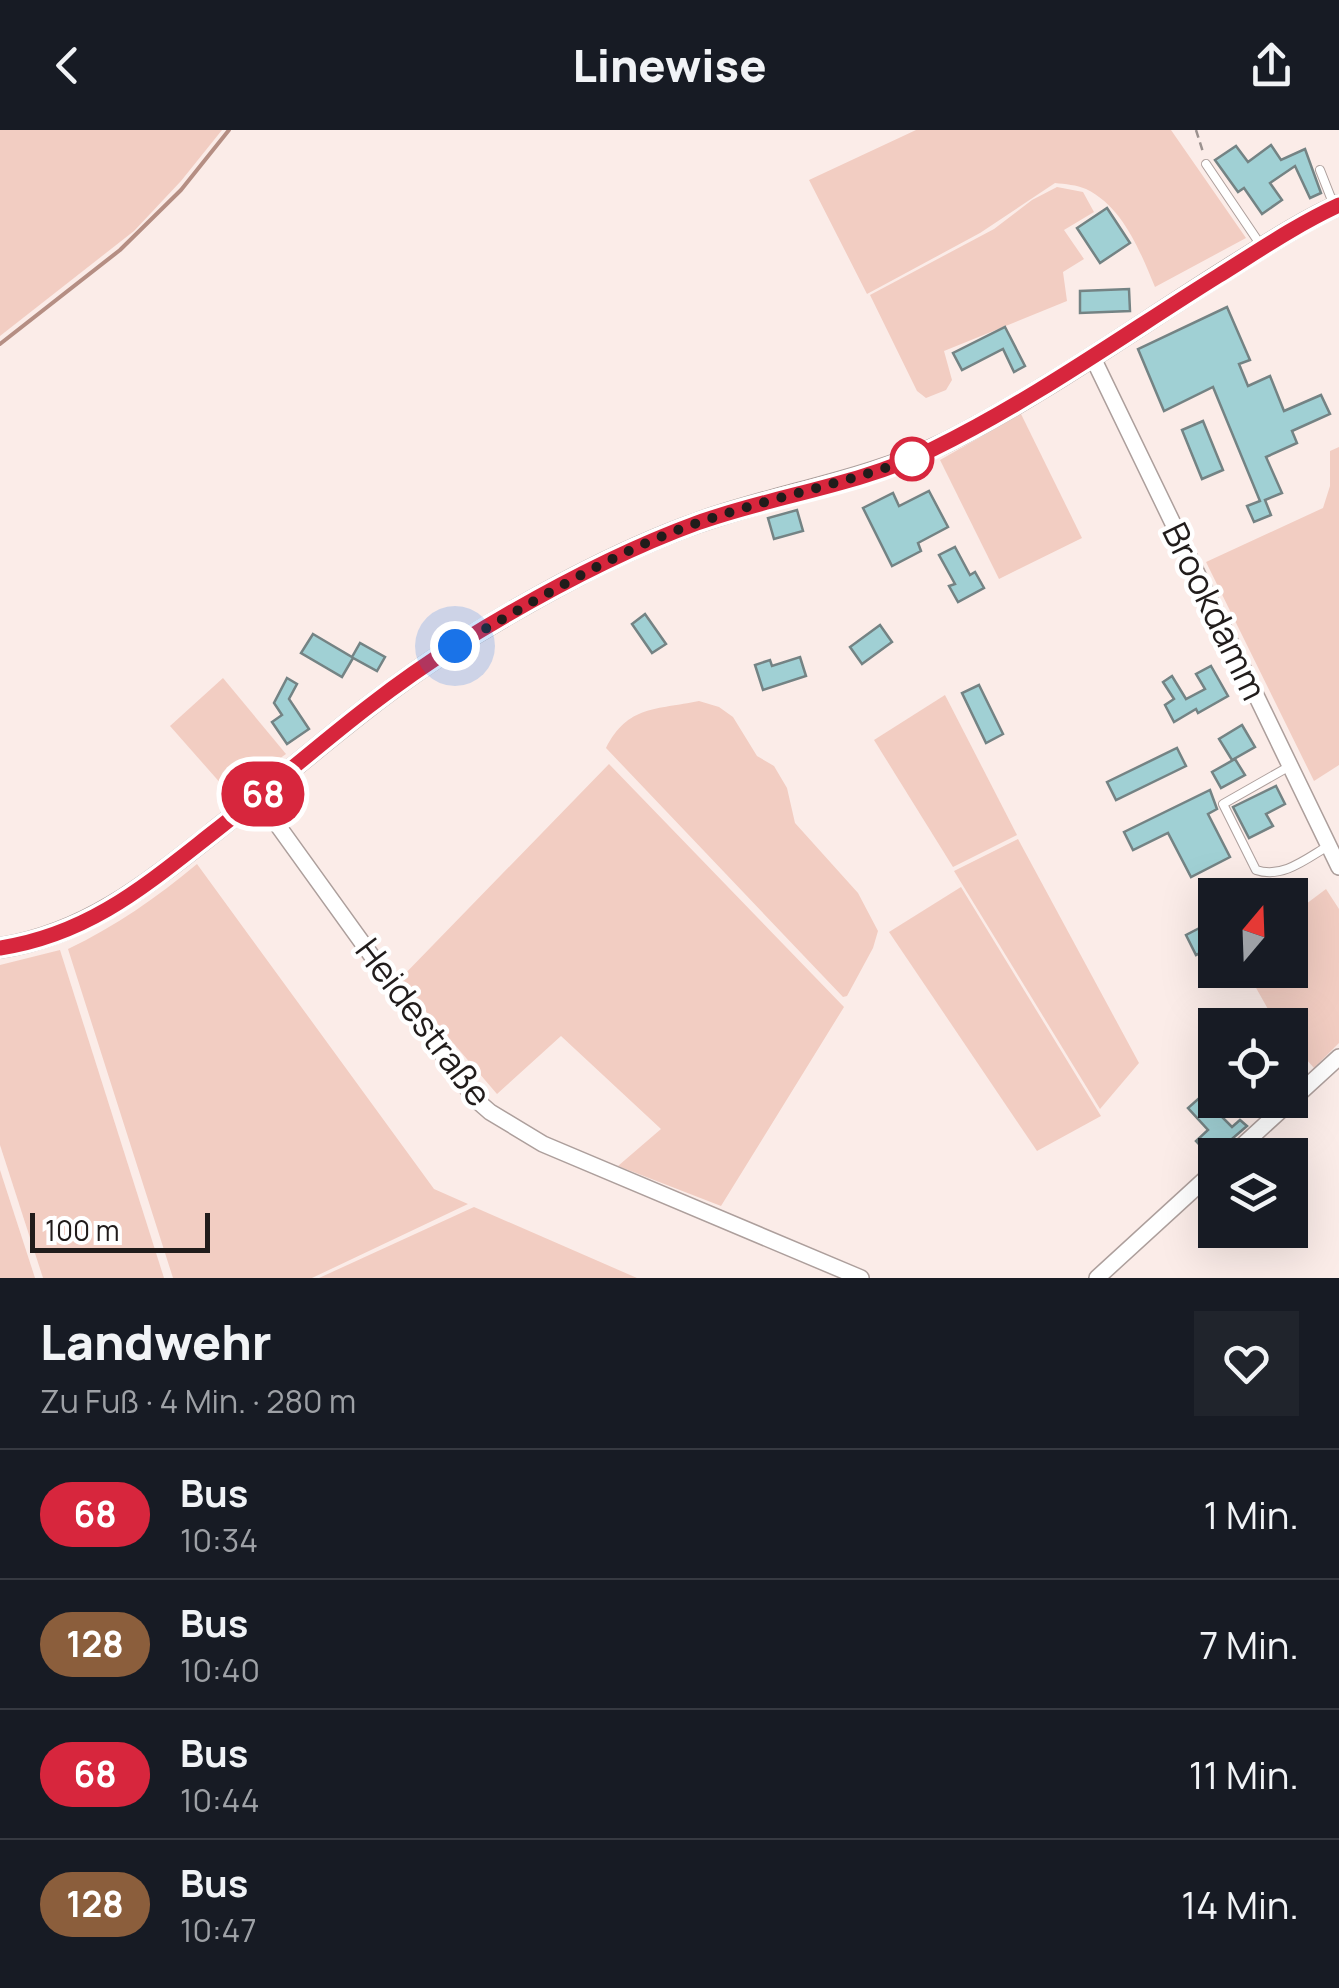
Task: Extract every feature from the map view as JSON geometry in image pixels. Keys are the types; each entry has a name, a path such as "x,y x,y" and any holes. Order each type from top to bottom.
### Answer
{"street":[{"path":"0,948 45,938 109,911 426,665 560,588 649,542 698,522 844,483 928,452 985,422 1262,248 1337,206"},
{"name":"Brookdamm","path":"1092,356 1339,866"},
{"name":"Heidestraße","path":"258,798 474,1098 490,1112 544,1144 860,1278"},
{"path":"1251,1138 1339,1058"},
{"path":"1097,1278 1198,1186"}],"lane":[{"path":"1206,164 1262,248"},
{"path":"1320,170 1337,206"},
{"path":"1290,766 1223,804 1256,870 1288,869 1329,846"}],"path":[{"path":"1196,130 1206,164"}],"shaded area":[{"path":"0,130 222,130 134,231 0,336"},
{"path":"916,130 1171,130 1246,238 1155,287 1129,231 1110,207 1086,189 1055,183 980,233 867,294 809,180"},
{"path":"1057,187 1083,192 1094,212 1064,230 1084,259 1063,272 1067,301 944,351 952,380 946,390 926,398 917,391 870,295 994,229 1032,200"},
{"path":"1021,414 1082,538 999,579 940,460"},
{"path":"1339,447 1339,765 1314,781 1206,562 1323,508 1330,486 1330,451"},
{"path":"223,678 286,754 230,794 170,726"},
{"path":"945,695 1017,835 953,867 874,740"},
{"path":"699,701 719,707 733,717 757,756 774,766 787,788 795,823 858,893 878,931 847,996 843,997 606,748 634,717 656,708"},
{"path":"609,764 844,1007 721,1206 618,1166 661,1129 561,1036 497,1094 399,980"},
{"path":"1018,839 1139,1063 1100,1109 954,871"},
{"path":"197,864 434,1189 468,1204 312,1278 173,1278 68,949 135,911"},
{"path":"961,887 1101,1116 1037,1151 889,932"},
{"path":"1326,889 1339,909 1339,1043 1314,1068 1308,1061 1308,1008 1267,1008 1256,988 1308,988 1308,902"},
{"path":"60,950 164,1278 43,1278 0,1145 0,965"},
{"path":"0,1170 35,1278 0,1278"},
{"path":"474,1207 637,1278 319,1278"}],"building":[{"path":"1271,145 1281,160 1305,149 1321,193 1310,198 1295,166 1270,183 1282,200 1262,214 1244,188 1238,192 1215,160 1236,146 1248,162"},
{"path":"1107,208 1130,243 1100,263 1077,228"},
{"path":"1129,289 1130,311 1080,313 1080,291"},
{"path":"1227,307 1250,360 1239,364 1248,386 1270,376 1284,411 1321,395 1330,414 1292,431 1297,443 1266,457 1282,493 1265,500 1271,515 1254,522 1247,506 1260,501 1213,387 1164,411 1138,349"},
{"path":"1005,327 1025,366 1014,372 1003,349 962,370 953,353"},
{"path":"1203,421 1223,470 1202,479 1182,430"},
{"path":"929,491 948,527 918,543 921,551 892,566 863,508 893,493 899,506"},
{"path":"797,510 803,531 774,539 768,518"},
{"path":"955,547 970,575 975,572 984,588 958,602 949,586 955,584 939,555"},
{"path":"645,614 666,644 652,653 632,624"},
{"path":"880,625 892,642 862,664 850,647"},
{"path":"313,634 352,657 360,643 385,657 377,671 353,658 342,677 301,653"},
{"path":"800,657 806,676 763,690 755,665 770,660 772,666"},
{"path":"1211,666 1228,696 1174,722 1165,705 1174,699 1163,682 1172,676 1186,699 1205,689 1196,674"},
{"path":"287,678 297,684 289,699 309,729 287,744 272,722 282,715 274,703"},
{"path":"979,685 1003,734 986,743 962,693"},
{"path":"1242,725 1255,747 1232,760 1219,739"},
{"path":"1177,748 1186,766 1116,800 1107,782"},
{"path":"1235,759 1245,775 1221,788 1212,772"},
{"path":"1276,786 1285,804 1266,814 1273,826 1249,838 1233,807"},
{"path":"1210,790 1217,809 1208,814 1230,857 1191,877 1168,833 1133,850 1124,832"},
{"path":"1198,929 1198,954 1196,955 1186,935"},
{"path":"1198,1099 1198,1118 1223,1118 1232,1127 1240,1120 1247,1126 1233,1138 1199,1138 1208,1130 1188,1108"}],"waterway":[{"path":"0,344 120,250 181,190 229,130"}],"bus line":[{"name":"68","path":"0,948 45,938 109,911 426,665 490,626 626,553 698,522 844,483 947,442 1339,205"}],"route":[{"path":"455,646 626,553 698,522 844,483 912,459"}]}
